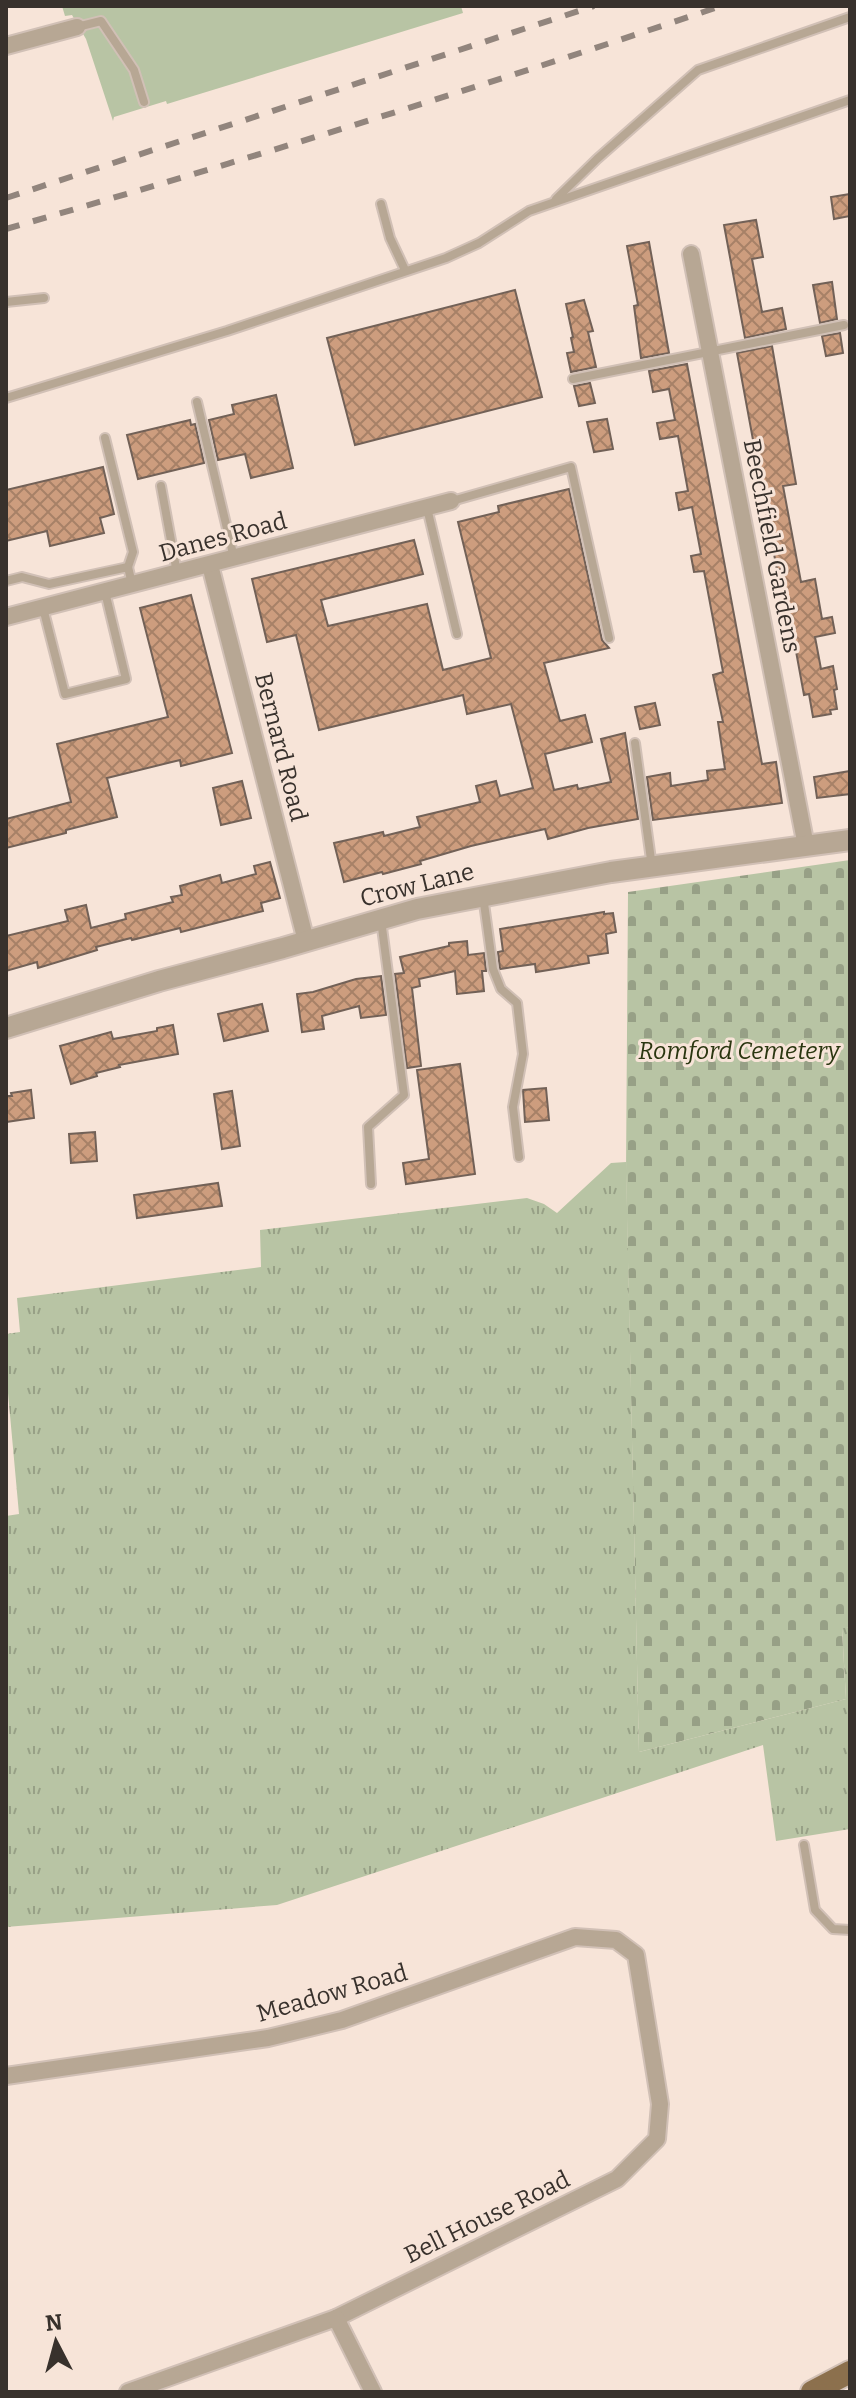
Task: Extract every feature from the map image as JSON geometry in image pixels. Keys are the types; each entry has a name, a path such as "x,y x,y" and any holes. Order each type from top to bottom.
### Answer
{"main road":[{"path":"812,2392 850,2372"}],"street":[{"path":"6,46 77,27"},
{"name":"Beechfield Gardens","path":"691,254 806,846"},
{"name":"Danes Road","path":"6,617 451,501"},
{"name":"Bernard Road","path":"210,565 306,941"},
{"name":"Crow Lane","path":"6,1028 159,981 381,919 483,895 611,872 850,840"},
{"name":"Meadow Road","path":"6,2076 268,2038 342,2020 575,1937 616,1940"},
{"name":"Bell House Road","path":"128,2392 336,2318 617,2179 657,2139 660,2104 636,1955 616,1940"},
{"path":"336,2318 373,2392"}],"lane":[{"path":"553,203 597,159 698,70 850,17"},
{"path":"77,27 101,21 134,70 144,102"},
{"path":"6,398 227,331 464,251 515,218 553,203 850,100"},
{"path":"381,204 390,238 405,270"},
{"path":"6,302 44,298"},
{"path":"573,379 844,325"},
{"path":"197,402 235,559"},
{"path":"105,438 133,552 128,567 133,585"},
{"path":"451,501 571,467 609,638"},
{"path":"161,486 177,574"},
{"path":"427,508 457,634"},
{"path":"6,581 22,577 49,584 128,567"},
{"path":"43,608 65,694 126,679 105,592"},
{"path":"635,743 652,868"},
{"path":"483,895 493,969 501,989 517,1003 523,1054 513,1107 519,1157"},
{"path":"371,1184 368,1127 404,1095 381,919"},
{"path":"804,1845 815,1910 833,1929 850,1930"}],"green space":[{"path":"62,6 461,6 463,13 167,104 166,101 114,117 113,121 86,39 72,15 65,16"},
{"name":"Romford Cemetery","path":"850,860 850,1627 842,1629 846,1699 639,1752 626,1173 628,892"},
{"path":"626,1162 639,1752 846,1699 842,1628 850,1627 850,1829 776,1841 763,1745 277,1905 6,1927 6,1516 19,1514 6,1371 6,1334 20,1332 17,1298 261,1267 260,1230 527,1198 557,1213 611,1163"}],"building":[{"path":"850,194 850,216 834,219 831,197"},
{"path":"756,220 763,257 752,259 762,312 782,308 786,329 745,338 724,225"},
{"path":"649,242 669,353 641,358 634,306 638,305 627,246"},
{"path":"832,282 837,319 820,323 813,285"},
{"path":"515,290 542,397 355,445 327,338"},
{"path":"584,300 593,331 588,332 596,367 571,372 567,353 574,352 573,337 566,304"},
{"path":"840,333 843,353 826,356 822,336"},
{"path":"772,346 796,484 783,486 801,582 815,579 822,619 832,617 835,633 815,637 821,669 833,666 837,709 830,710 831,714 813,717 809,694 804,695 781,569 777,570 737,353"},
{"path":"687,364 762,764 776,762 782,803 653,820 647,777 670,773 671,786 708,780 707,771 725,769 718,722 723,722 713,675 723,672 704,571 694,572 691,556 701,554 698,538 692,507 679,510 676,493 688,491 678,436 660,439 657,423 675,420 669,389 653,392 649,371"},
{"path":"590,383 595,403 579,406 574,386"},
{"path":"276,395 293,468 251,478 245,454 218,460 209,420 234,414 232,405"},
{"path":"607,419 613,449 594,452 587,422"},
{"path":"190,420 191,425 195,424 204,463 138,479 127,435"},
{"path":"103,467 114,514 100,518 104,533 50,546 47,531 6,541 6,490"},
{"path":"569,489 602,640 609,648 544,663 560,721 585,715 592,742 545,754 554,790 611,782 601,739 625,733 638,819 548,839 545,829 471,846 420,861 421,864 344,882 334,843 420,827 417,817 480,802 476,786 496,781 500,796 533,788 511,704 467,714 463,695 319,730 296,635 267,642 252,579 414,540 423,574 321,600 328,626 427,604 443,670 491,658 458,522 499,512 498,506"},
{"path":"191,595 232,753 181,766 180,760 107,778 117,817 6,848 6,819 71,802 57,744 168,717 140,608"},
{"path":"655,703 660,725 640,729 635,707"},
{"path":"850,771 850,794 817,798 814,777"},
{"path":"242,781 251,818 221,825 213,788"},
{"path":"270,862 280,898 261,903 263,911 181,932 180,928 131,938 38,968 37,962 6,971 6,936 68,921 65,910 86,905 91,928 126,919 125,914 173,902 171,897 182,895 180,886 220,875 222,883 256,874 254,866"},
{"path":"613,913 616,932 606,934 608,953 588,956 589,963 536,972 535,964 500,969 498,952 503,951 500,929"},
{"path":"467,941 468,955 484,953 484,991 457,994 455,971 419,979 420,986 412,988 421,1066 407,1068 395,974 404,973 400,957"},
{"path":"381,976 386,1015 361,1018 359,1006 322,1016 324,1029 302,1032 297,994"},
{"path":"262,1004 268,1031 224,1041 218,1014"},
{"path":"173,1025 178,1054 119,1065 71,1084 60,1046 111,1032 113,1039"},
{"path":"460,1064 475,1174 406,1184 403,1163 429,1159 417,1070"},
{"path":"546,1088 549,1120 525,1122 523,1090"},
{"path":"31,1090 34,1118 6,1122 6,1096"},
{"path":"232,1091 240,1146 222,1149 214,1094"},
{"path":"95,1132 97,1161 71,1163 69,1134"},
{"path":"218,1183 222,1206 137,1218 134,1195"}],"railway":[{"path":"6,198 594,6"},
{"path":"6,229 365,122 721,6"}]}
